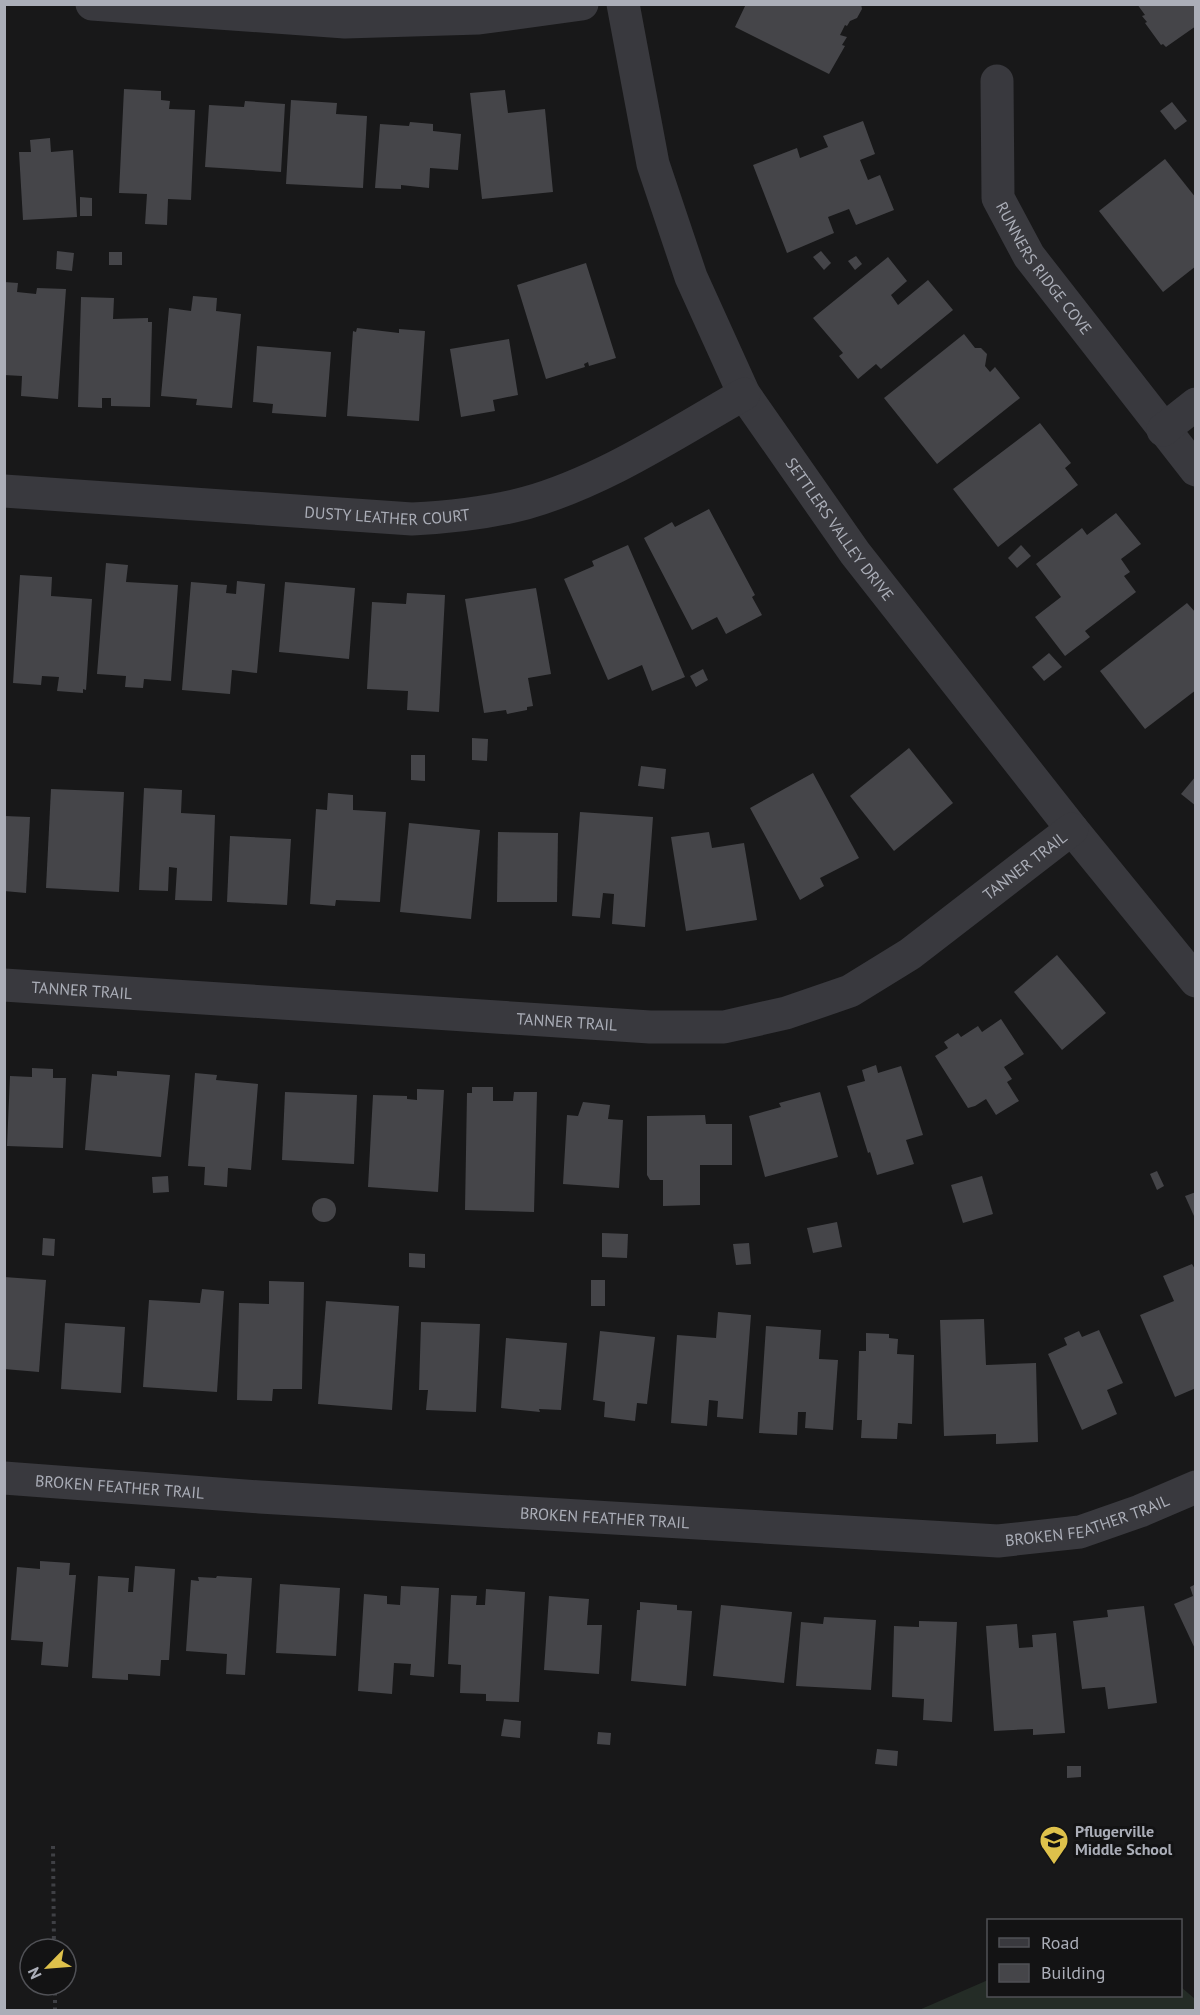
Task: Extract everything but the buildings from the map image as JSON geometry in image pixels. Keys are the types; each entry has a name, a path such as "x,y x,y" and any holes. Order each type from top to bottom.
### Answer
{"street":[{"path":"92,4 345,22 479,18 582,4"},
{"name":"SETTLERS VALLEY DRIVE","path":"623,4 653,164 691,277 744,394 855,553 1072,829 1196,981"},
{"name":"RUNNERS RIDGE COVE","path":"997,81 999,198 1029,256 1196,470"},
{"name":"DUSTY LEATHER COURT","path":"4,491 412,519 469,516 526,503 578,485 632,458 744,394"},
{"path":"1164,430 1196,404"},
{"name":"TANNER TRAIL","path":"4,985 650,1027 724,1027 786,1013 850,992 910,954 1072,829"},
{"name":"BROKEN FEATHER TRAIL","path":"4,1478 260,1497 998,1541 1080,1532 1196,1487"}],"path":[{"path":"53,1846 54,1937"}],"shaded area":[{"path":"987,1980 987,1997 1182,1997 1182,1988 1195,1999 1195,2010 919,2010"}],"place":[{"name":"Pflugerville Middle School","path":"1054,1866"}]}
